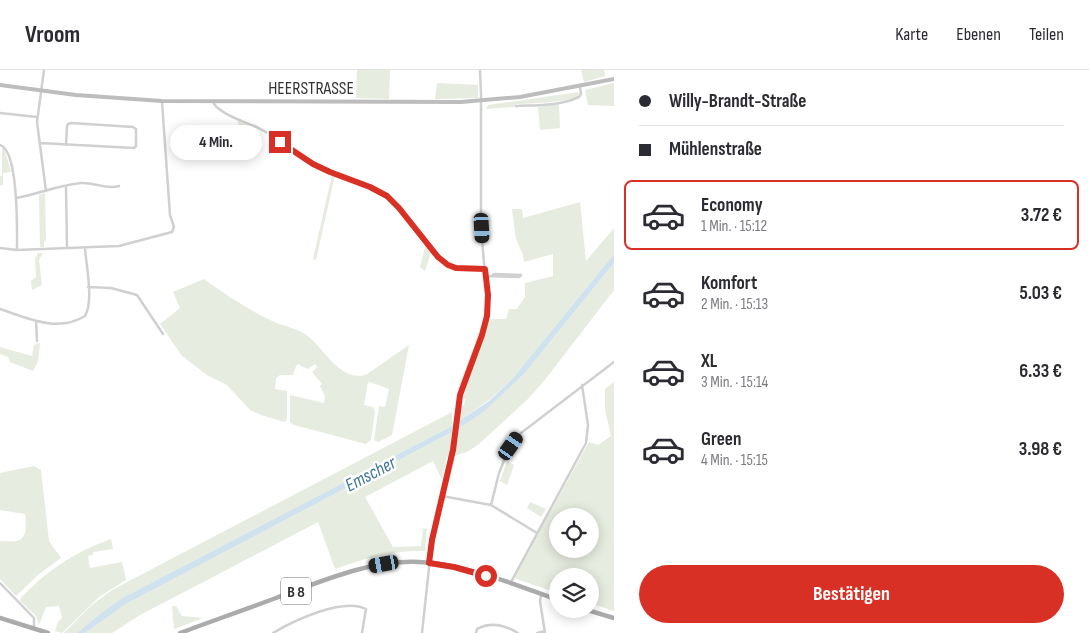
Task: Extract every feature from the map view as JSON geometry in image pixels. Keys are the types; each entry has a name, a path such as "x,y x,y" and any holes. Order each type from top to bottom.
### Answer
{"main road":[{"name":"HEERSTRASSE","path":"0,85 88,96 162,101 481,102 520,98 614,79"},
{"name":"B 8","path":"180,633 350,571 384,564 405,562 429,563 463,569 549,597"},
{"path":"599,614 614,618"},
{"path":"0,618 48,633"},
{"name":"B 8","path":"188,633 201,626"}],"street":[{"path":"44,70 37,117 46,191"},
{"path":"422,633 432,540 454,441 461,391 485,326 488,301 482,228 480,70"},
{"path":"516,106 544,105 567,101 579,97 581,94 580,87"},
{"path":"0,248 17,250 125,245 167,234 174,228 170,214 162,101"},
{"path":"213,101 216,107 242,122 266,132 313,164 370,187 387,196 399,208 438,257 448,265 456,268 485,269"},
{"path":"0,113 37,117"},
{"path":"40,143 66,145 134,148 136,146 136,129 133,127 71,123 67,126 66,145"},
{"path":"0,145 4,146 7,151 14,177 17,250"},
{"path":"16,198 86,183 113,188 119,186"},
{"path":"66,186 67,248"},
{"path":"0,310 50,324 64,324 85,316 88,287 85,248"},
{"path":"486,276 520,277 521,275 494,274 492,276"},
{"path":"88,287 111,288 137,295 162,334"},
{"path":"36,321 37,341"},
{"path":"491,505 507,453 517,438 528,426 614,362"},
{"path":"510,584 586,443 588,425 582,385"},
{"path":"442,496 491,505 537,533"},
{"path":"0,583 34,618 34,628"},
{"path":"537,633 545,632 540,601 541,594"},
{"path":"275,632 287,624 317,613 348,606 364,608 366,612 362,633"},
{"path":"476,633 477,629 486,624 510,628 518,633"}],"shaded area":[{"path":"357,70 390,70 389,99 356,98"},
{"path":"581,70 604,70 605,76 584,82"},
{"path":"437,83 478,85 478,98 435,99"},
{"path":"614,83 614,106 588,105 585,90"},
{"path":"579,92 578,97 562,100 486,109 488,105"},
{"path":"559,104 560,128 540,130 538,107"},
{"path":"238,121 250,126 244,145 237,144"},
{"path":"2,147 11,172 3,173 3,185 0,185 0,176 2,176"},
{"path":"332,175 335,175 316,260 313,259"},
{"path":"45,193 46,241 44,241 44,247 40,247 39,195"},
{"path":"580,202 586,261 614,228 614,254 513,378 489,400 459,421 460,407 464,405 465,399 463,398 466,388 458,388 483,322 492,319 506,319 509,309 517,309 525,297 525,283 553,276 553,254 524,262 516,239 512,209 522,209 523,218"},
{"path":"426,243 432,250 425,271 420,267"},
{"path":"38,253 43,253 39,260 42,285 32,290 31,281 36,277 35,259"},
{"path":"614,263 614,290 544,381 528,399 479,444 467,452 448,458 447,455 442,480 433,461 365,497 393,547 421,546 423,528 427,529 425,551 379,556 335,569 318,522 140,615 112,633 85,633 126,604 452,432 451,443 457,439 458,429 485,411 524,374"},
{"path":"204,279 261,316 305,334 335,364 350,374 358,376 367,374 409,345 392,435 378,442 374,440 379,406 385,407 389,389 376,384 368,382 364,405 373,407 375,411 371,440 366,444 294,425 290,422 290,395 324,403 325,396 320,386 322,384 312,372 317,367 315,364 308,369 299,364 296,366 293,375 280,375 276,378 275,389 287,391 287,420 284,422 250,410 227,385 207,375 182,356 160,324 180,308 173,292"},
{"path":"40,343 38,361 33,371 10,362 8,357 0,354 0,347 32,356 34,345"},
{"path":"614,382 614,611 599,606 599,568 549,568 549,590 514,578 549,515 549,558 599,558 599,508 553,508 589,442 598,445 611,436 605,409 605,389"},
{"path":"452,412 452,426 124,597 77,633 64,633 92,605 112,590"},
{"path":"507,461 514,465 507,485 500,481"},
{"path":"34,466 41,470 49,541 61,558 38,575 16,596 0,579 0,541 17,541 23,537 26,530 25,514 0,510 0,473"},
{"path":"530,502 546,509 541,517 527,508"},
{"path":"111,539 113,549 93,552 93,555 88,556 90,568 122,562 126,580 99,597 62,633 55,631 58,622 62,618 59,606 46,607 39,625 36,616 20,601 21,598 51,570 85,550"},
{"path":"172,606 176,606 182,616 203,618 174,629"}],"water":[{"path":"614,254 614,263 524,374 485,411 458,429 459,421 489,401 513,378"},
{"name":"Emscher","path":"452,426 452,432 126,604 85,633 77,633 124,597"}],"route":[{"path":"280,142 313,164 370,187 387,196 399,208 438,257 451,267 485,269 488,295 487,316 460,395 453,450 432,540 429,563 472,571 486,576"}]}
